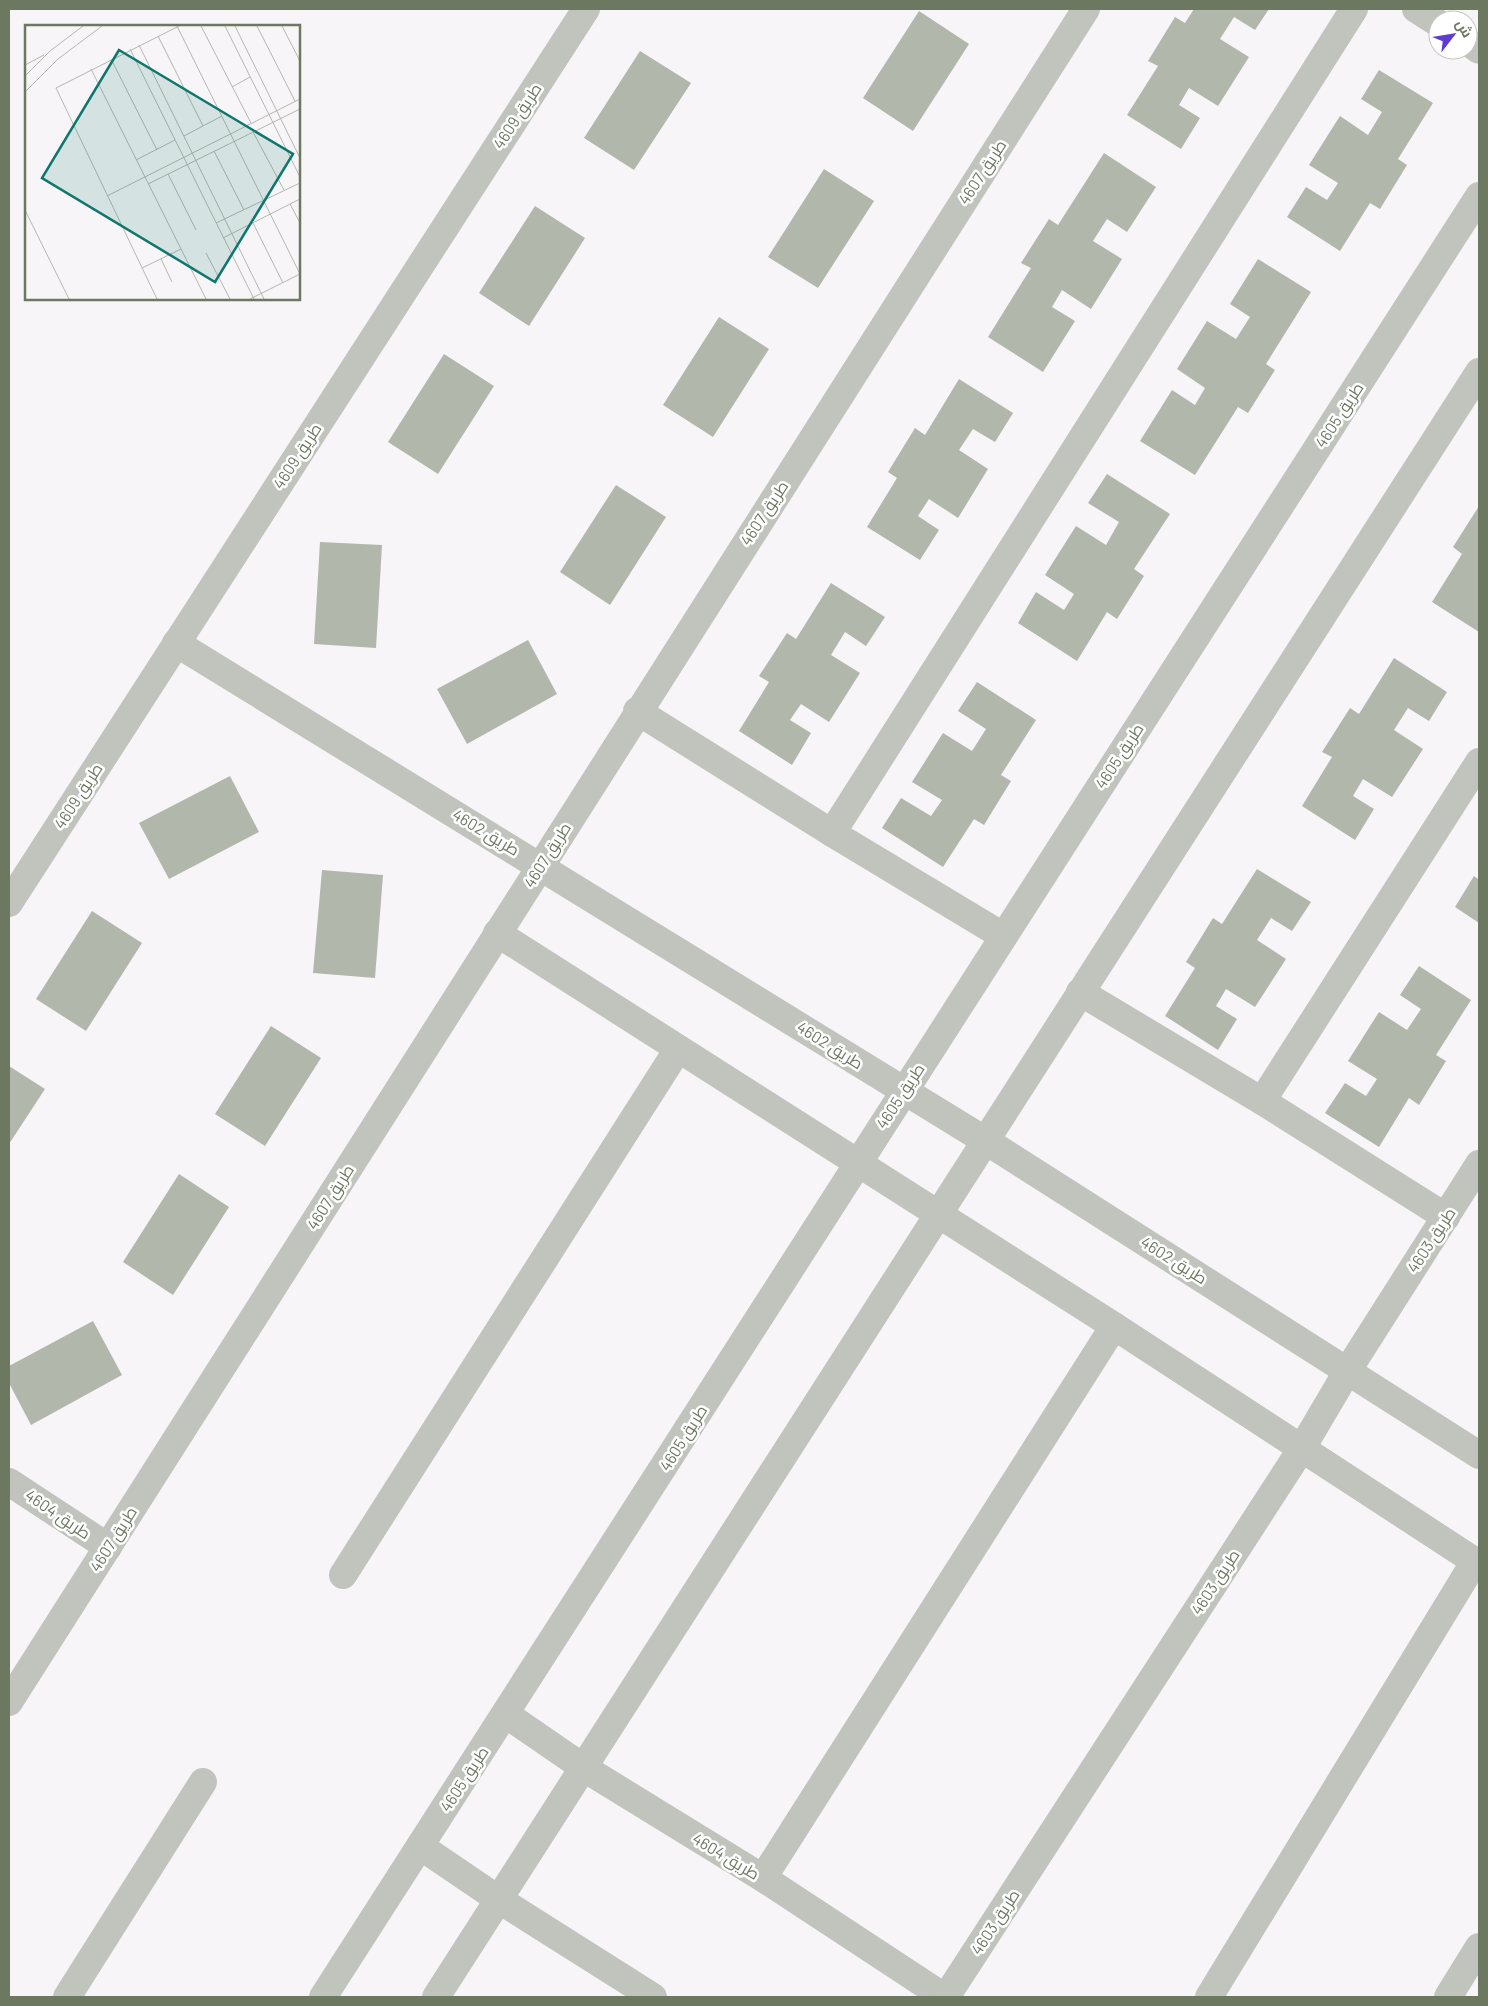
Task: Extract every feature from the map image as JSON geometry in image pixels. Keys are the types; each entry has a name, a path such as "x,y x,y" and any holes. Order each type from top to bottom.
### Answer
{"street":[{"name":"طريق 4609","path":"9,903 586,9"},
{"name":"طريق 4607","path":"9,1702 637,711 1086,9"},
{"path":"832,833 1354,9"},
{"path":"1416,9 1428,17"},
{"name":"طريق 4605","path":"323,1997 506,1715 904,1090 1479,196"},
{"path":"436,1997 1479,372"},
{"name":"طريق 4602","path":"176,643 986,1140 1479,1455"},
{"path":"637,711 832,833 1004,936"},
{"path":"1262,1101 1479,762"},
{"path":"497,933 1114,1326 1477,1562 1209,1997"},
{"path":"1080,992 1262,1101 1446,1217"},
{"path":"343,1575 678,1049"},
{"name":"طريق 4603","path":"945,1997 1302,1448 1348,1370 1479,1164"},
{"path":"763,1878 1114,1326"},
{"name":"طريق 4604","path":"9,1482 108,1547"},
{"name":"طريق 4604","path":"506,1715 584,1768 763,1878 945,1997"},
{"path":"67,1997 203,1782"},
{"path":"420,1846 498,1899 653,1997"},
{"path":"1448,1997 1479,1947"}],"building":[{"path":"1194,9 1269,9 1255,30 1234,17 1220,39 1249,57 1218,106 1189,88 1179,105 1200,118 1181,149 1127,115 1158,66 1148,61 1175,17 1185,23"},
{"path":"919,11 969,44 913,131 863,98"},
{"path":"640,51 691,83 634,170 584,138"},
{"path":"1379,70 1433,103 1398,159 1407,165 1380,209 1370,203 1340,251 1287,217 1306,187 1327,200 1338,183 1309,165 1340,116 1368,135 1382,112 1361,99"},
{"path":"1104,153 1156,187 1127,232 1107,219 1093,241 1122,259 1091,309 1062,290 1052,307 1075,321 1043,372 988,337 1031,268 1021,263 1049,219 1058,225"},
{"path":"824,169 874,201 818,288 768,257"},
{"path":"535,206 585,238 529,326 479,293"},
{"path":"1258,259 1311,292 1266,364 1275,370 1248,413 1238,407 1195,475 1140,441 1172,390 1195,405 1205,388 1177,369 1207,321 1236,339 1250,317 1230,304"},
{"path":"719,317 769,349 713,437 663,405"},
{"path":"444,354 494,386 438,474 388,442"},
{"path":"959,379 1013,413 995,442 973,429 959,450 988,469 958,518 929,499 918,516 939,530 920,560 867,527 897,478 888,472 915,428 925,435"},
{"path":"1107,474 1170,514 1134,569 1144,576 1117,619 1107,612 1077,661 1018,623 1036,592 1064,610 1074,594 1045,575 1076,526 1106,545 1119,522 1088,503"},
{"path":"616,485 666,517 610,605 560,572"},
{"path":"1479,506 1479,632 1432,602 1462,554 1453,547"},
{"path":"320,542 382,545 376,648 314,644"},
{"path":"831,583 885,617 866,646 845,632 831,655 860,673 829,722 801,704 790,720 811,733 792,765 739,731 769,682 759,676 787,633 796,639"},
{"path":"528,640 557,694 467,744 437,689"},
{"path":"1394,658 1447,692 1429,721 1408,708 1394,730 1423,749 1392,797 1363,779 1353,796 1374,809 1355,840 1302,806 1332,757 1322,752 1350,708 1359,714"},
{"path":"977,682 1036,720 1001,775 1011,781 984,825 974,819 943,867 882,828 901,798 931,816 942,800 912,782 943,733 972,751 986,729 958,711"},
{"path":"230,776 259,832 169,879 139,823"},
{"path":"1257,869 1311,902 1292,931 1271,918 1257,940 1286,959 1255,1007 1226,989 1216,1006 1237,1019 1218,1050 1165,1016 1195,968 1186,962 1213,918 1222,924"},
{"path":"322,870 383,875 375,978 313,973"},
{"path":"1474,876 1479,880 1479,923 1455,907"},
{"path":"92,911 142,943 86,1031 36,999"},
{"path":"1419,966 1471,1000 1436,1055 1446,1061 1419,1105 1409,1098 1379,1147 1325,1113 1345,1083 1366,1096 1377,1079 1348,1061 1379,1012 1407,1030 1421,1009 1400,995"},
{"path":"271,1026 321,1058 265,1146 215,1114"},
{"path":"9,1066 45,1089 9,1144"},
{"path":"179,1174 229,1207 173,1295 123,1262"},
{"path":"93,1321 122,1375 31,1425 9,1383 9,1366"}]}
